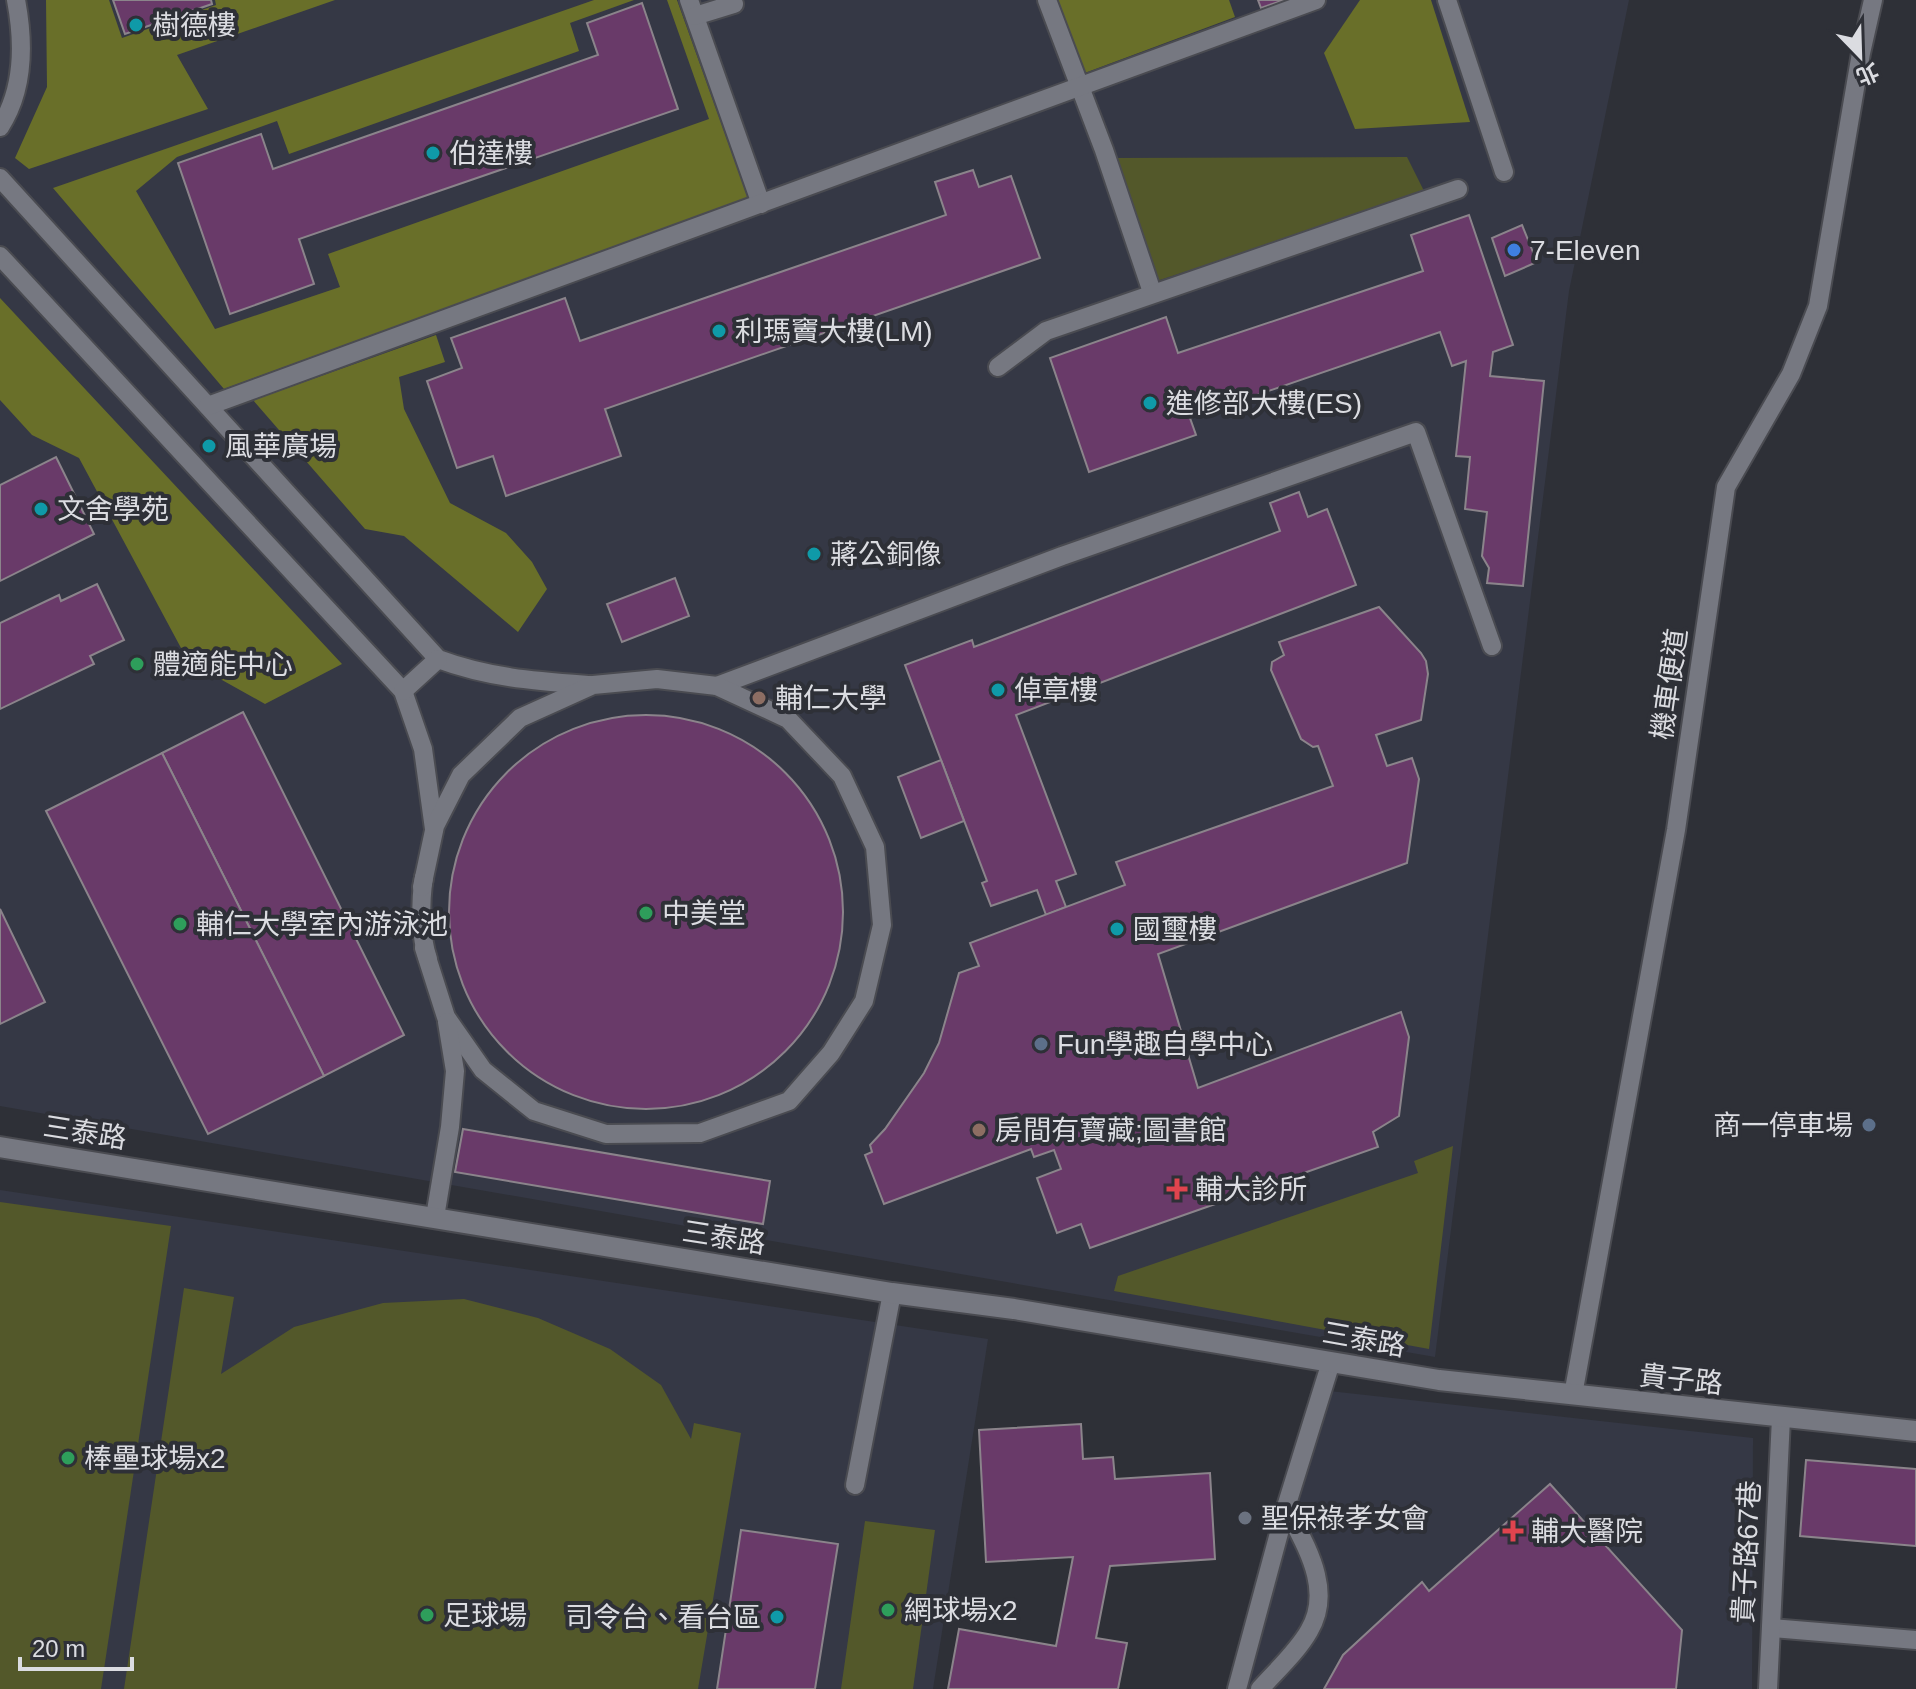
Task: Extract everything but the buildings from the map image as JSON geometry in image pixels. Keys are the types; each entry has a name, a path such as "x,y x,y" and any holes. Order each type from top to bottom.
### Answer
{"street":[{"name":"三泰路","path":"0,1147 1439,1380"},
{"name":"貴子路","path":"1439,1380 1916,1431"}],"lane":[{"path":"0,127 19,77 22,32 16,0"},
{"path":"1047,0 1104,150 1152,292"},
{"path":"208,406 761,204 880,150 970,118 1079,87 1316,0"},
{"path":"1447,0 1504,172"},
{"name":"機車便道","path":"1573,1395 1676,830 1726,487 1791,374 1818,306 1861,53 1873,0"},
{"path":"734,4 692,8 761,204"},
{"path":"0,178 438,659 512,679 593,685 657,679 717,686 788,719 842,776 875,847 882,925 864,1001 831,1053 789,1101 700,1133 606,1134 534,1111 483,1070 446,1017"},
{"path":"998,367 1046,331 1458,189"},
{"path":"0,256 403,691 423,749 435,826"},
{"path":"717,686 1009,566 1416,432 1492,646"},
{"path":"403,691 438,659"},
{"path":"435,1217 450,1127 455,1071 446,1017 424,948 422,887 435,826 461,775 520,718 593,685"},
{"path":"855,1485 892,1293"},
{"path":"1237,1689 1286,1507 1331,1362"},
{"name":"貴子路67巷","path":"1768,1689 1781,1418"},
{"path":"1260,1689 1310,1630 1321,1593 1311,1557 1286,1507"},
{"path":"1771,1628 1916,1640"}],"shaded area":[{"name":"輔仁大學","path":"0,0 1629,0 1569,291 1435,1357 0,1106"},
{"path":"0,1190 988,1339 933,1689 0,1689"},
{"name":"輔大醫院","path":"1311,1389 1753,1438 1752,1689 1232,1689"}],"green space":[{"path":"46,0 109,0 122,38 216,5 215,0 335,0 177,55 208,109 29,169 15,158 47,87"},
{"path":"594,0 634,0 570,23 579,51 289,154 277,121 177,157 136,191 215,329 340,287 328,254 709,119 667,0 677,0 748,198 224,389 53,188"},
{"path":"1056,0 1229,0 1235,17 1082,74"},
{"path":"1360,0 1431,0 1470,122 1355,129 1324,53"},
{"path":"1407,157 1425,193 1157,281 1112,158"},
{"path":"0,298 342,664 265,704 188,661 79,458 32,435 0,400"},
{"path":"436,335 445,362 399,377 404,409 450,503 506,533 532,562 547,589 518,632 404,536 365,529 253,400"},
{"path":"1453,1146 1429,1349 1114,1291 1118,1276 1418,1173 1414,1161"},
{"name":"棒壘球場x2","path":"0,1202 171,1226 101,1689 0,1689"},
{"path":"184,1288 234,1297 221,1374 294,1327 383,1303 464,1299 538,1318 610,1349 661,1385 691,1439 694,1423 741,1433 698,1689 124,1689"},
{"name":"網球場x2","path":"865,1521 935,1530 913,1689 841,1689"}],"place":[{"name":"樹德樓","path":"136,25"},
{"name":"伯達樓","path":"433,153"},
{"name":"7-Eleven","path":"1514,250"},
{"name":"利瑪竇大樓(LM)","path":"719,331"},
{"name":"進修部大樓(ES)","path":"1150,403"},
{"name":"風華廣場","path":"209,446"},
{"name":"文舍學苑","path":"41,509"},
{"name":"蔣公銅像","path":"814,554"},
{"name":"體適能中心","path":"137,664"},
{"name":"倬章樓","path":"998,690"},
{"name":"輔仁大學","path":"759,698"},
{"name":"中美堂","path":"646,913"},
{"name":"輔仁大學室內游泳池","path":"180,924"},
{"name":"國璽樓","path":"1117,929"},
{"name":"Fun學趣自學中心","path":"1041,1044"},
{"name":"商一停車場","path":"1869,1125"},
{"name":"房間有寶藏;圖書館","path":"979,1130"},
{"name":"輔大診所","path":"1177,1189"},
{"name":"棒壘球場x2","path":"68,1458"},
{"name":"聖保祿孝女會","path":"1245,1518"},
{"name":"輔大醫院","path":"1513,1531"},
{"name":"網球場x2","path":"888,1610"},
{"name":"足球場","path":"427,1615"},
{"name":"司令台、看台區","path":"777,1617"}]}
